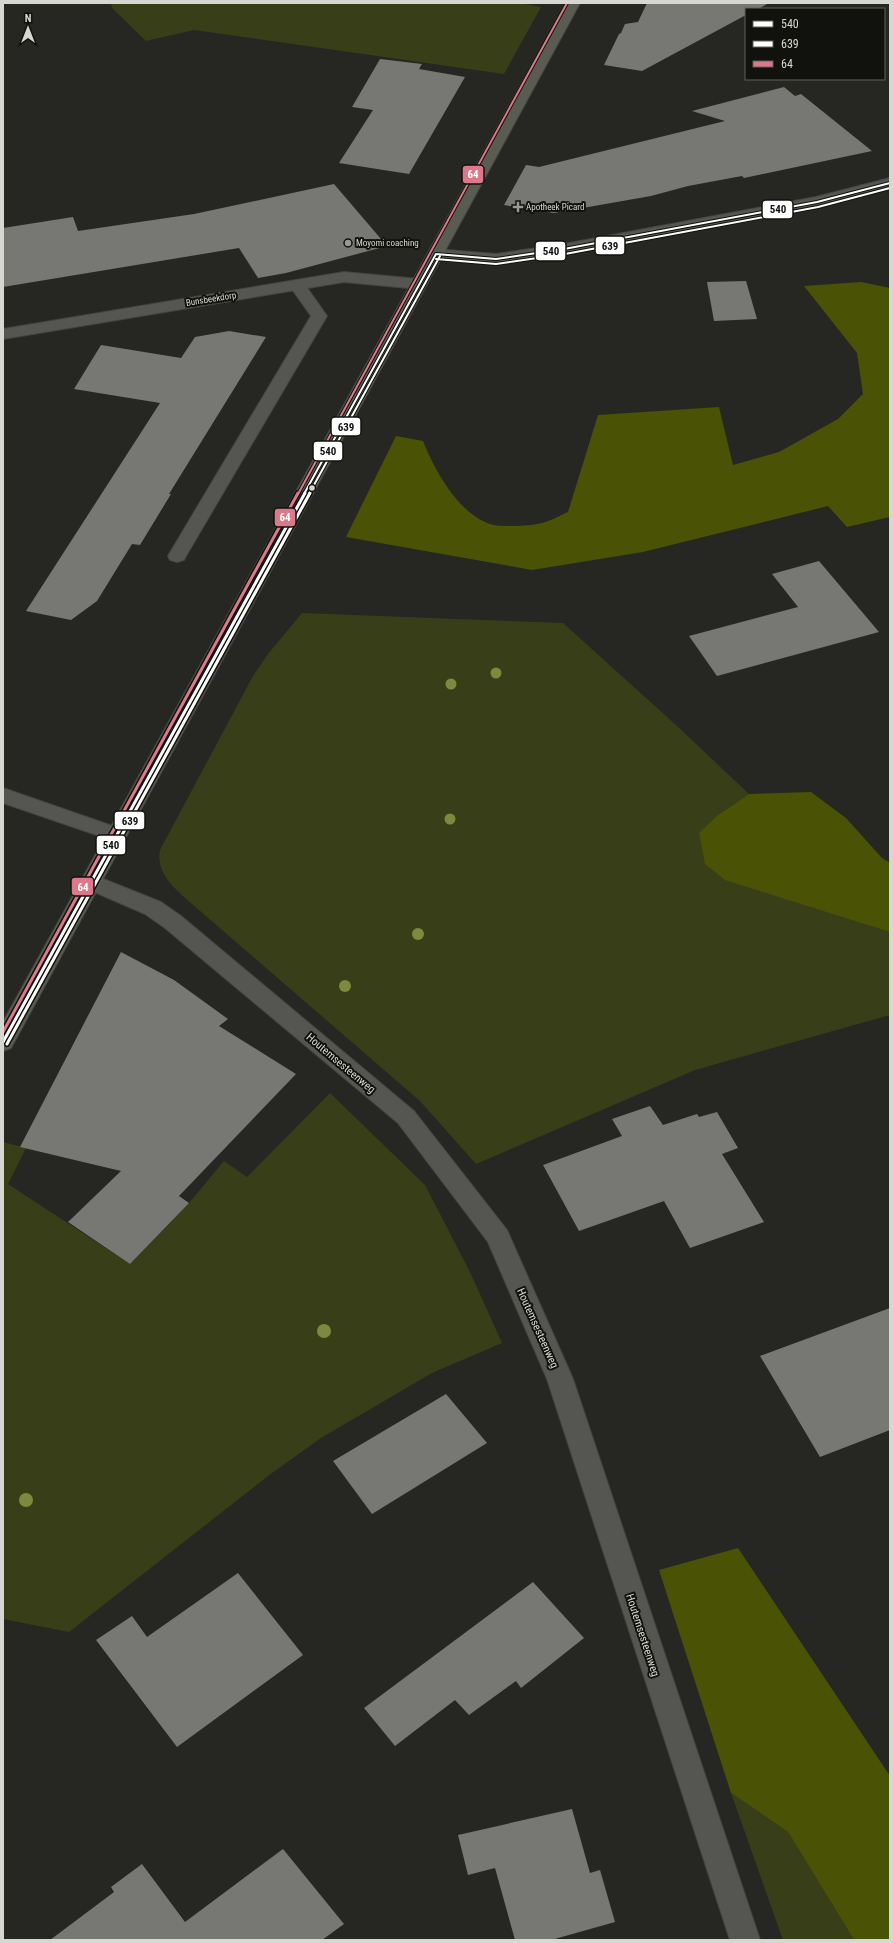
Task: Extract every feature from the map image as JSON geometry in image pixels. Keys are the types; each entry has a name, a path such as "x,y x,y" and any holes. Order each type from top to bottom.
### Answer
{"main road":[{"path":"3,1042 573,3"}],"street":[{"path":"436,254 496,259 564,249 817,202 890,183"},
{"name":"Bunsbeekdorp","path":"3,334 344,277 419,284"},
{"path":"177,556 319,316 297,285"},
{"path":"3,795 117,835"},
{"name":"Houtemsesteenweg","path":"92,882 153,908 173,922 406,1117 498,1237 560,1379 593,1483 745,1940"}],"green space":[{"path":"111,3 520,3 541,7 504,74 194,30 146,41 112,8"},
{"path":"861,282 890,288 890,517 847,527 828,506 643,552 532,570 346,537 396,436 423,441 434,466 450,491 460,503 470,513 482,520 494,525 503,526 533,525 549,521 568,512 598,415 719,407 733,465 779,452 838,419 863,394 857,353 804,286"},
{"path":"302,613 563,623 676,725 749,794 718,815 828,911 890,932 890,1015 695,1070 476,1164 420,1101 180,893 170,883 160,865 160,850 253,676 268,654"},
{"path":"811,792 846,818 882,858 890,863 890,932 725,880 705,864 699,833 718,815 749,794"},
{"path":"330,1093 425,1185 470,1272 502,1343 432,1373 321,1438 268,1476 69,1632 3,1619 3,1142 26,1148 8,1184 130,1264 189,1203 224,1161 247,1177"},
{"path":"738,1548 890,1776 890,1940 854,1940 788,1832 731,1793 659,1570"},
{"path":"731,1793 788,1832 854,1940 783,1940"}],"building":[{"path":"647,3 769,3 760,8 745,8 745,16 642,71 604,65 625,24 638,22"},
{"path":"380,59 422,64 419,69 465,77 409,174 339,163 373,110 352,107"},
{"path":"784,87 795,96 801,94 872,151 744,178 742,176 688,186 651,196 554,213 504,205 526,165 539,167 725,121 692,111"},
{"path":"334,184 387,246 286,273 258,278 239,248 3,287 3,228 73,217 78,231 194,214"},
{"path":"746,281 757,319 714,321 707,282"},
{"path":"229,331 266,337 169,494 171,494 140,545 132,544 97,601 71,620 26,611 160,403 74,389 101,345 181,358 195,337"},
{"path":"819,561 879,632 717,676 689,636 798,607 772,574"},
{"path":"121,952 174,980 228,1019 219,1026 296,1074 179,1196 189,1203 130,1264 68,1222 121,1171 20,1147"},
{"path":"650,1106 663,1125 697,1114 699,1117 717,1112 738,1148 722,1154 764,1222 690,1248 664,1201 579,1231 543,1165 622,1136 612,1119"},
{"path":"890,1308 890,1430 820,1457 760,1356"},
{"path":"446,1394 487,1443 372,1514 333,1461"},
{"path":"238,1573 303,1655 177,1747 96,1640 132,1616 147,1637"},
{"path":"533,1582 584,1638 521,1688 516,1681 469,1715 455,1700 395,1746 364,1708"},
{"path":"572,1809 590,1873 600,1870 615,1922 551,1940 515,1940 495,1868 468,1875 458,1835"},
{"path":"283,1849 344,1924 322,1940 50,1940 114,1892 111,1887 142,1864 185,1922"}],"transit line":[{"name":"64","path":"3,1032 567,3"},
{"name":"540","path":"436,254 496,259 564,249 817,202 890,183"},
{"name":"639","path":"436,259 496,264 565,254 818,207 890,188"},
{"name":"540","path":"3,1042 436,254"},
{"name":"639","path":"7,1044 440,256"}],"place":[{"name":"Apotheek Picard","path":"518,207"},
{"name":"Moyomi coaching","path":"348,243"}]}
